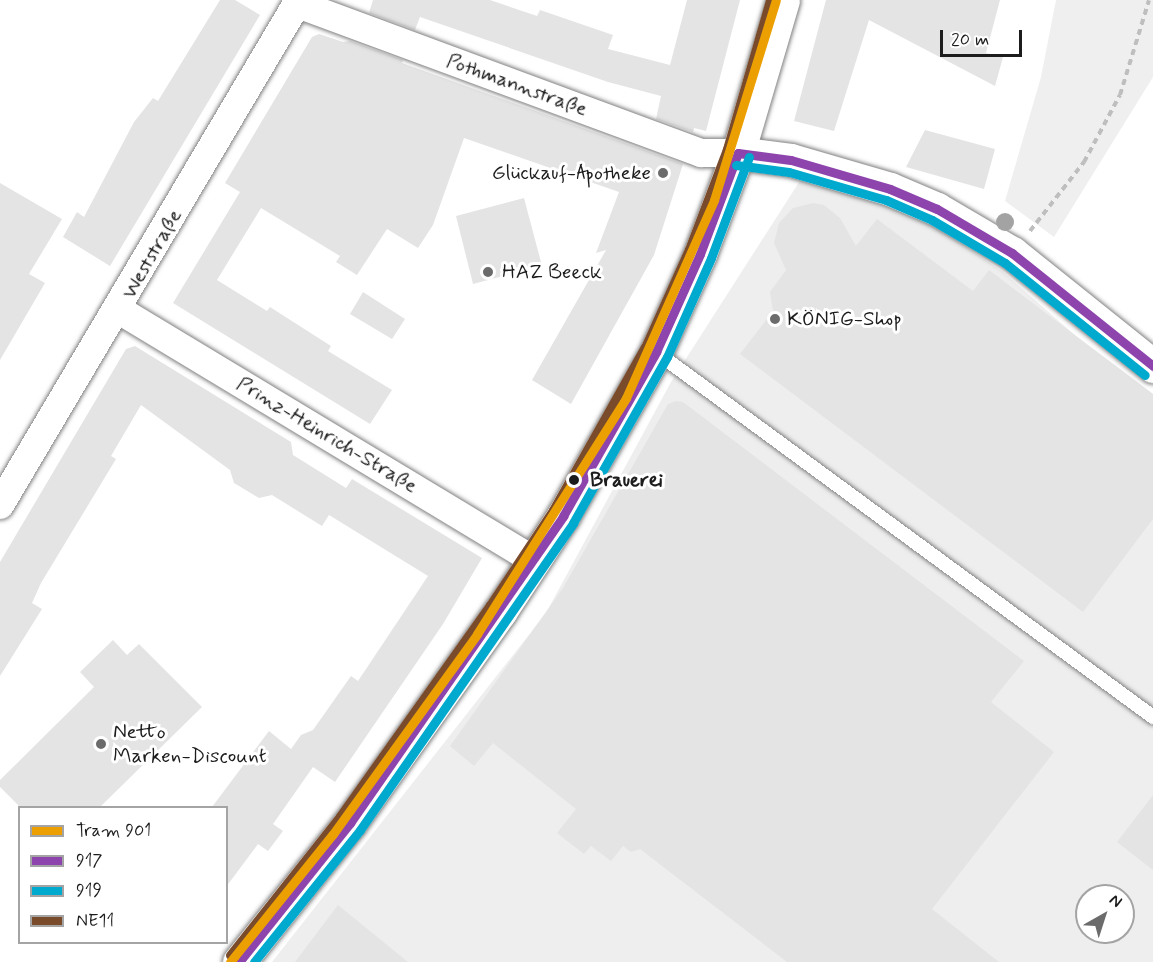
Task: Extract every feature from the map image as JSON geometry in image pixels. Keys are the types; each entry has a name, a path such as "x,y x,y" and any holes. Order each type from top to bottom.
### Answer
{"main road":[{"path":"239,962 350,824 534,560 656,352 700,254 738,153 783,0"},
{"path":"738,153 791,160 890,189 937,209 1012,253 1153,366"}],"street":[{"name":"Pothmannstraße","path":"298,2 701,153 738,153"},
{"name":"Weststraße","path":"0,505 119,310 298,2"},
{"name":"Prinz-Heinrich-Straße","path":"119,310 534,560"}],"lane":[{"path":"656,352 1153,717"}],"path":[{"path":"1012,253 1084,162 1120,96 1149,0"}],"shaded area":[{"path":"1056,0 1153,0 1153,77 1054,237 1005,201 1041,77"},
{"path":"803,176 902,204 1003,272 1077,337 1153,394 1153,962 272,962 546,613 671,382"}],"building":[{"path":"220,0 235,0 260,15 110,266 63,237 77,212 84,217 134,122 153,98 158,101"},
{"path":"373,0 490,0 537,16 540,10 613,35 608,49 670,65 687,0 740,0 706,131 694,128 693,132 656,119 661,96 608,82 420,17 415,30 369,13"},
{"path":"826,0 1000,0 986,53 1003,57 995,86 869,20 834,131 794,121"},
{"path":"319,34 343,42 350,41 403,60 402,63 683,164 654,255 571,404 532,380 606,250 596,253 619,192 464,138 433,225 418,248 387,229 357,275 336,262 340,256 261,208 217,280 267,311 270,307 331,346 328,351 392,390 370,424 173,303 240,192 225,183 312,37"},
{"path":"925,130 995,149 984,189 906,167"},
{"path":"0,183 62,219 29,274 45,283 0,360"},
{"path":"524,198 542,266 473,284 456,216"},
{"path":"813,203 824,205 840,218 856,246 877,219 973,291 989,270 1153,394 1153,519 1083,612 740,354 773,311 770,292 786,270 774,243 779,223 793,208"},
{"path":"363,292 405,319 392,339 350,314"},
{"path":"135,346 291,442 293,455 346,488 352,479 482,558 443,624 335,782 313,767 273,824 283,831 268,851 258,844 228,884 228,806 213,806 269,731 291,749 301,735 313,730 351,676 358,681 428,576 329,515 322,526 272,495 259,498 234,483 230,470 141,405 111,456 116,459 41,583 32,603 42,609 0,676 0,562 126,349"},
{"path":"676,401 683,402 1024,661 991,702 1054,752 932,909 999,962 787,962 640,849 631,852 623,846 611,861 591,846 584,854 557,833 576,809 493,743 474,766 450,746 563,588 668,404"},
{"name":"Netto Marken-Discount","path":"113,640 127,655 139,644 202,707 101,806 19,806 0,787 0,780 94,687 80,672"},
{"path":"1153,795 1153,870 1117,842"},
{"path":"338,905 408,962 295,962"}],"tram line":[{"name":"901","path":"230,962 333,834 477,634 626,398 714,200 776,0"}],"transit line":[{"name":"NE11","path":"230,955 340,816 490,605 553,510 645,347 689,249 727,149 770,0"},
{"name":"917","path":"738,153 791,160 890,189 937,209 1012,253 1153,366"},
{"name":"917","path":"239,962 350,823 563,516 656,352 700,254 738,153"},
{"name":"919","path":"254,962 360,830 573,523 667,357 711,258 749,157"},
{"name":"919","path":"736,165 789,172 886,200 932,220 1005,263 1145,375"}],"place":[{"name":"Glückauf-Apotheke","path":"663,173"},
{"name":"HAZ Beeck","path":"488,272"},
{"name":"KÖNIG-Shop","path":"775,319"},
{"name":"Brauerei","path":"574,480"},
{"name":"Netto Marken-Discount","path":"101,744"}]}
